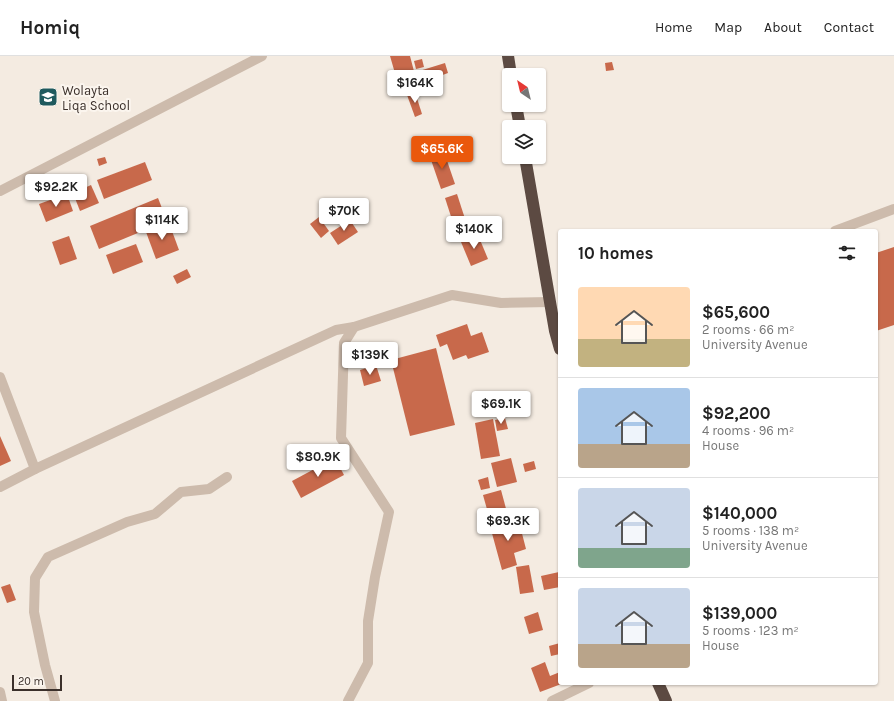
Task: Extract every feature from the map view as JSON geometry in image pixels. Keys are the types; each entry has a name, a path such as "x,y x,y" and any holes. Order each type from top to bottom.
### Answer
{"highway":[{"path":"508,56 510,68"},
{"path":"526,164 550,302 557,330"},
{"path":"659,685 666,701"}],"street":[{"path":"0,191 262,56"},
{"path":"839,229 894,209"},
{"path":"0,487 35,469 336,330 354,327 452,295 502,303 550,302"},
{"path":"348,701 368,662 369,613 389,512 341,438 344,343 354,327"},
{"path":"0,377 35,469"},
{"path":"56,701 45,665 34,612 35,578 48,557 127,522 156,514 181,492 209,489 227,477"},
{"path":"552,701 585,685"},
{"path":"0,692 2,701"}],"building":[{"path":"390,56 410,56 416,79 410,81 413,90 401,94"},
{"path":"422,59 424,67 416,69 414,61"},
{"path":"612,62 614,70 606,71 605,63"},
{"path":"445,63 448,73 440,76 441,80 420,87 416,72"},
{"path":"415,92 422,114 415,117 407,95"},
{"path":"444,152 455,184 441,189 430,157"},
{"path":"105,157 107,163 99,166 97,159"},
{"path":"145,162 152,180 104,199 97,180"},
{"path":"91,185 99,203 80,211 73,193"},
{"path":"67,194 73,211 46,222 39,204"},
{"path":"457,194 468,228 456,232 445,198"},
{"path":"158,198 167,221 99,249 90,226"},
{"path":"319,217 329,231 321,238 310,224"},
{"path":"350,220 358,232 338,245 330,233"},
{"path":"169,223 179,250 156,259 146,232"},
{"path":"478,235 488,259 471,266 461,242"},
{"path":"69,236 77,259 60,265 52,242"},
{"path":"136,244 143,262 113,274 106,255"},
{"path":"894,247 894,325 878,330 878,252"},
{"path":"187,269 191,277 177,284 173,276"},
{"path":"467,324 471,336 482,332 489,352 468,359 466,355 453,360 447,344 440,347 436,335"},
{"path":"436,348 455,425 410,436 391,360"},
{"path":"376,365 381,381 364,386 360,370"},
{"path":"505,418 508,429 497,431 495,420"},
{"path":"493,419 500,456 481,459 475,423"},
{"path":"0,436 11,461 0,466"},
{"path":"335,458 344,475 301,498 292,481"},
{"path":"511,458 517,482 497,487 491,463"},
{"path":"534,461 536,469 525,472 523,464"},
{"path":"488,477 490,488 481,490 478,480"},
{"path":"501,490 508,516 490,520 483,495"},
{"path":"518,518 526,549 514,553 517,565 502,570 490,526"},
{"path":"529,565 534,592 520,594 516,567"},
{"path":"558,572 558,587 544,590 541,576"},
{"path":"10,584 16,600 7,603 1,587"},
{"path":"538,612 543,630 529,634 524,617"},
{"path":"558,644 558,654 551,656 549,646"},
{"path":"545,662 550,676 558,673 559,685 540,692 531,668"}],"place":[{"name":"Wolayta Liqa School","path":"48,97"}]}
